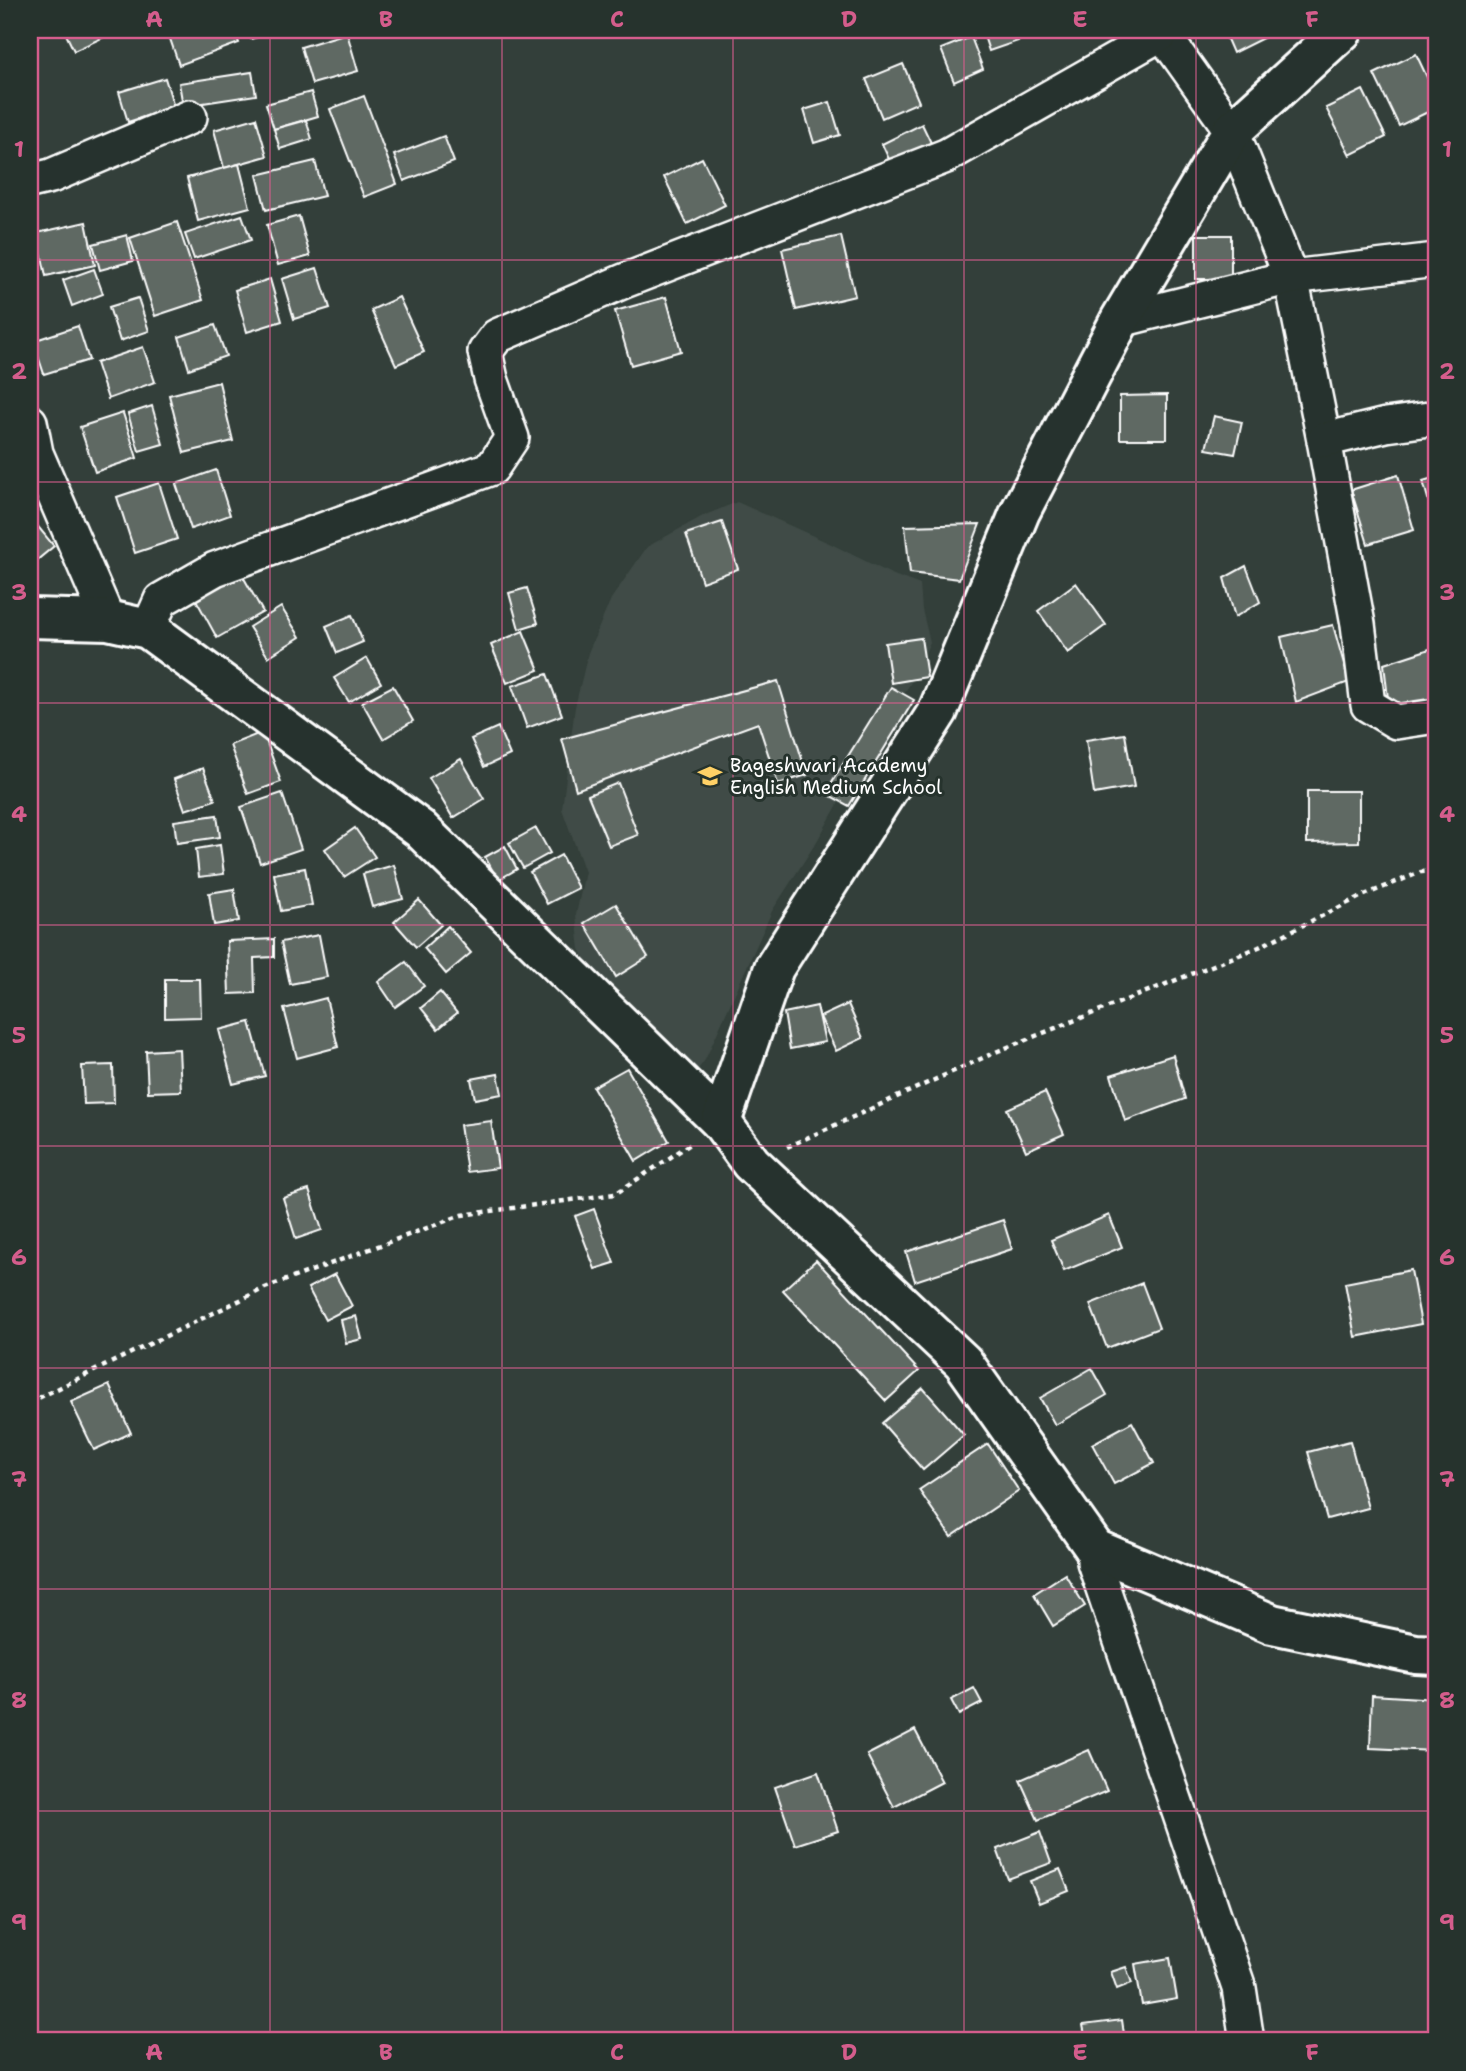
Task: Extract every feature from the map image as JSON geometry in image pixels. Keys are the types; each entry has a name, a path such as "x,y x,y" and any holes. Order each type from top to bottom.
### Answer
{"street":[{"path":"720,1122 774,968 938,711 1020,512 1120,320 1232,131 1343,30"},
{"path":"148,629 161,600 215,569 492,468 512,438 491,379 485,352 497,336 624,281 946,156 1161,32 1232,131 1291,277 1358,624 1368,705 1396,722 1436,716"},
{"path":"30,181 51,176 190,117"},
{"path":"1120,320 1291,277 1436,260"},
{"path":"1324,440 1386,425 1436,418"},
{"path":"30,422 36,453 108,620"},
{"path":"30,618 108,620 148,629 420,829 720,1122 751,1163 963,1362 1095,1549 1272,1624 1416,1654 1436,1655"},
{"path":"1095,1549 1094,1562 1239,1988 1247,2041"}],"path":[{"path":"751,1163 998,1051 1259,947 1362,896 1422,872 1436,872"},
{"path":"30,1402 265,1288 462,1215 615,1194 667,1161 720,1122"}],"shaded area":[{"name":"Bageshwari Academy English Medium School","path":"737,502 920,585 922,610 930,642 913,679 772,911 705,1060 692,1077 599,983 580,949 576,915 585,872 562,809 575,707 588,653 611,599 647,547 703,516"}],"building":[{"path":"64,30 116,30 117,31 74,51"},
{"path":"167,30 234,30 239,43 179,65"},
{"path":"248,30 280,30 251,39"},
{"path":"982,30 1021,30 1024,39 989,51"},
{"path":"1223,30 1274,30 1275,32 1233,53"},
{"path":"347,33 358,71 312,84 301,47"},
{"path":"971,37 983,69 954,82 941,49"},
{"path":"1416,54 1436,96 1436,108 1399,126 1374,74"},
{"path":"903,64 919,102 882,118 866,79"},
{"path":"252,72 256,95 183,106 179,83"},
{"path":"165,78 174,107 128,122 119,92"},
{"path":"1363,90 1386,137 1350,155 1326,108"},
{"path":"311,92 318,116 274,129 266,104"},
{"path":"364,96 397,184 364,197 330,109"},
{"path":"830,102 840,135 814,143 804,110"},
{"path":"256,118 267,156 224,168 214,130"},
{"path":"306,120 312,139 280,149 274,129"},
{"path":"922,124 933,147 892,166 882,144"},
{"path":"444,136 454,162 404,181 394,155"},
{"path":"702,158 725,205 687,224 664,177"},
{"path":"315,161 324,196 266,210 257,175"},
{"path":"239,164 250,207 198,221 187,178"},
{"path":"242,215 251,240 194,259 185,234"},
{"path":"299,216 310,256 278,265 267,225"},
{"path":"86,222 95,265 46,276 37,233"},
{"path":"177,222 203,300 155,316 130,238"},
{"path":"127,235 133,261 100,270 93,244"},
{"path":"1196,235 1231,235 1231,279 1196,279"},
{"path":"841,236 855,296 796,310 782,249"},
{"path":"317,268 330,308 294,319 282,279"},
{"path":"94,269 103,294 72,306 63,280"},
{"path":"270,279 282,321 247,332 235,290"},
{"path":"399,297 424,352 396,365 371,310"},
{"path":"666,297 681,351 631,365 615,311"},
{"path":"138,298 149,331 120,341 109,307"},
{"path":"215,325 226,356 189,369 179,337"},
{"path":"78,326 89,360 44,374 33,341"},
{"path":"143,347 155,382 108,399 96,363"},
{"path":"219,382 233,441 184,453 169,395"},
{"path":"1167,395 1167,439 1120,439 1120,396"},
{"path":"152,406 163,444 139,451 128,414"},
{"path":"123,413 137,458 95,472 80,427"},
{"path":"1214,416 1242,422 1235,454 1206,449"},
{"path":"216,470 230,515 191,529 176,484"},
{"path":"1398,475 1414,530 1368,544 1351,490"},
{"path":"1436,477 1436,527 1423,481"},
{"path":"159,483 177,539 135,553 117,497"},
{"path":"30,517 54,546 30,566"},
{"path":"722,522 738,569 702,582 686,534"},
{"path":"980,524 959,579 910,573 905,526"},
{"path":"1246,566 1260,602 1235,617 1224,578"},
{"path":"240,571 263,612 217,638 194,596"},
{"path":"1076,583 1106,625 1068,653 1038,611"},
{"path":"527,588 538,623 519,629 509,593"},
{"path":"281,607 300,637 268,657 249,627"},
{"path":"352,615 363,642 337,653 326,626"},
{"path":"1333,625 1349,682 1296,702 1281,637"},
{"path":"523,631 539,670 507,683 491,645"},
{"path":"921,638 927,677 891,683 885,643"},
{"path":"1436,647 1436,699 1389,707 1384,664"},
{"path":"367,658 381,683 349,702 334,678"},
{"path":"547,674 562,715 527,728 512,686"},
{"path":"778,681 807,775 778,784 758,723 576,790 562,739"},
{"path":"393,686 413,721 383,739 362,702"},
{"path":"891,687 914,700 849,806 825,793"},
{"path":"498,727 510,755 484,767 471,739"},
{"path":"263,732 281,782 248,794 230,745"},
{"path":"1125,734 1134,787 1094,794 1086,740"},
{"path":"461,759 484,799 453,818 429,778"},
{"path":"203,768 215,800 185,810 174,779"},
{"path":"618,783 638,835 609,846 588,795"},
{"path":"1307,791 1359,791 1359,842 1307,843"},
{"path":"282,793 301,849 260,863 241,807"},
{"path":"217,815 220,837 177,843 174,821"},
{"path":"355,828 375,857 344,877 325,849"},
{"path":"536,828 550,853 523,868 509,843"},
{"path":"220,845 224,874 199,877 196,849"},
{"path":"505,846 517,869 498,880 485,857"},
{"path":"561,855 578,888 547,904 530,872"},
{"path":"394,865 403,899 372,907 363,874"},
{"path":"305,868 312,905 281,911 274,874"},
{"path":"234,889 239,921 214,925 209,893"},
{"path":"419,900 441,925 416,947 394,922"},
{"path":"616,904 648,957 616,977 584,923"},
{"path":"448,926 471,953 446,974 424,948"},
{"path":"319,935 327,977 290,984 281,942"},
{"path":"274,939 274,957 254,958 255,993 229,994 227,941"},
{"path":"406,962 424,986 395,1007 378,982"},
{"path":"165,979 200,979 201,1017 165,1018"},
{"path":"440,992 457,1013 438,1029 421,1008"},
{"path":"326,998 338,1047 297,1058 284,1009"},
{"path":"848,1004 863,1038 836,1051 820,1017"},
{"path":"817,1006 825,1042 790,1049 784,1013"},
{"path":"250,1022 265,1076 233,1084 219,1030"},
{"path":"179,1049 181,1091 148,1092 146,1051"},
{"path":"1173,1055 1185,1099 1125,1121 1111,1075"},
{"path":"113,1065 114,1103 84,1104 82,1066"},
{"path":"627,1068 669,1141 636,1161 593,1087"},
{"path":"498,1074 502,1094 475,1099 471,1079"},
{"path":"1045,1092 1064,1134 1026,1151 1007,1109"},
{"path":"491,1121 498,1168 467,1172 460,1125"},
{"path":"309,1190 322,1230 296,1239 283,1198"},
{"path":"594,1209 614,1263 595,1269 575,1216"},
{"path":"1109,1215 1122,1247 1064,1271 1051,1240"},
{"path":"1003,1220 1012,1249 915,1281 906,1252"},
{"path":"816,1260 919,1371 886,1401 783,1290"},
{"path":"1411,1270 1421,1324 1355,1337 1345,1283"},
{"path":"335,1274 352,1306 325,1320 308,1288"},
{"path":"1142,1283 1159,1328 1107,1348 1090,1304"},
{"path":"356,1316 362,1339 346,1343 341,1320"},
{"path":"1092,1368 1107,1395 1055,1425 1040,1398"},
{"path":"109,1385 131,1433 94,1450 71,1402"},
{"path":"923,1388 964,1435 923,1470 882,1423"},
{"path":"1132,1422 1154,1463 1114,1484 1092,1444"},
{"path":"1350,1441 1368,1508 1327,1519 1308,1452"},
{"path":"988,1444 1019,1491 951,1537 919,1490"},
{"path":"1065,1574 1085,1606 1053,1626 1034,1594"},
{"path":"974,1688 982,1703 959,1715 951,1700"},
{"path":"1372,1695 1436,1699 1434,1751 1370,1748"},
{"path":"915,1730 942,1782 894,1807 867,1755"},
{"path":"1089,1750 1107,1791 1038,1820 1020,1780"},
{"path":"818,1772 838,1831 795,1845 775,1787"},
{"path":"1040,1832 1051,1863 1008,1879 997,1849"},
{"path":"1060,1869 1069,1891 1039,1903 1030,1881"},
{"path":"1170,1958 1177,1999 1142,2005 1135,1964"},
{"path":"1126,1967 1132,1983 1117,1989 1111,1972"},
{"path":"1122,2020 1125,2041 1086,2041 1083,2025"}],"place":[{"name":"Bageshwari Academy English Medium School","path":"710,776"}]}
